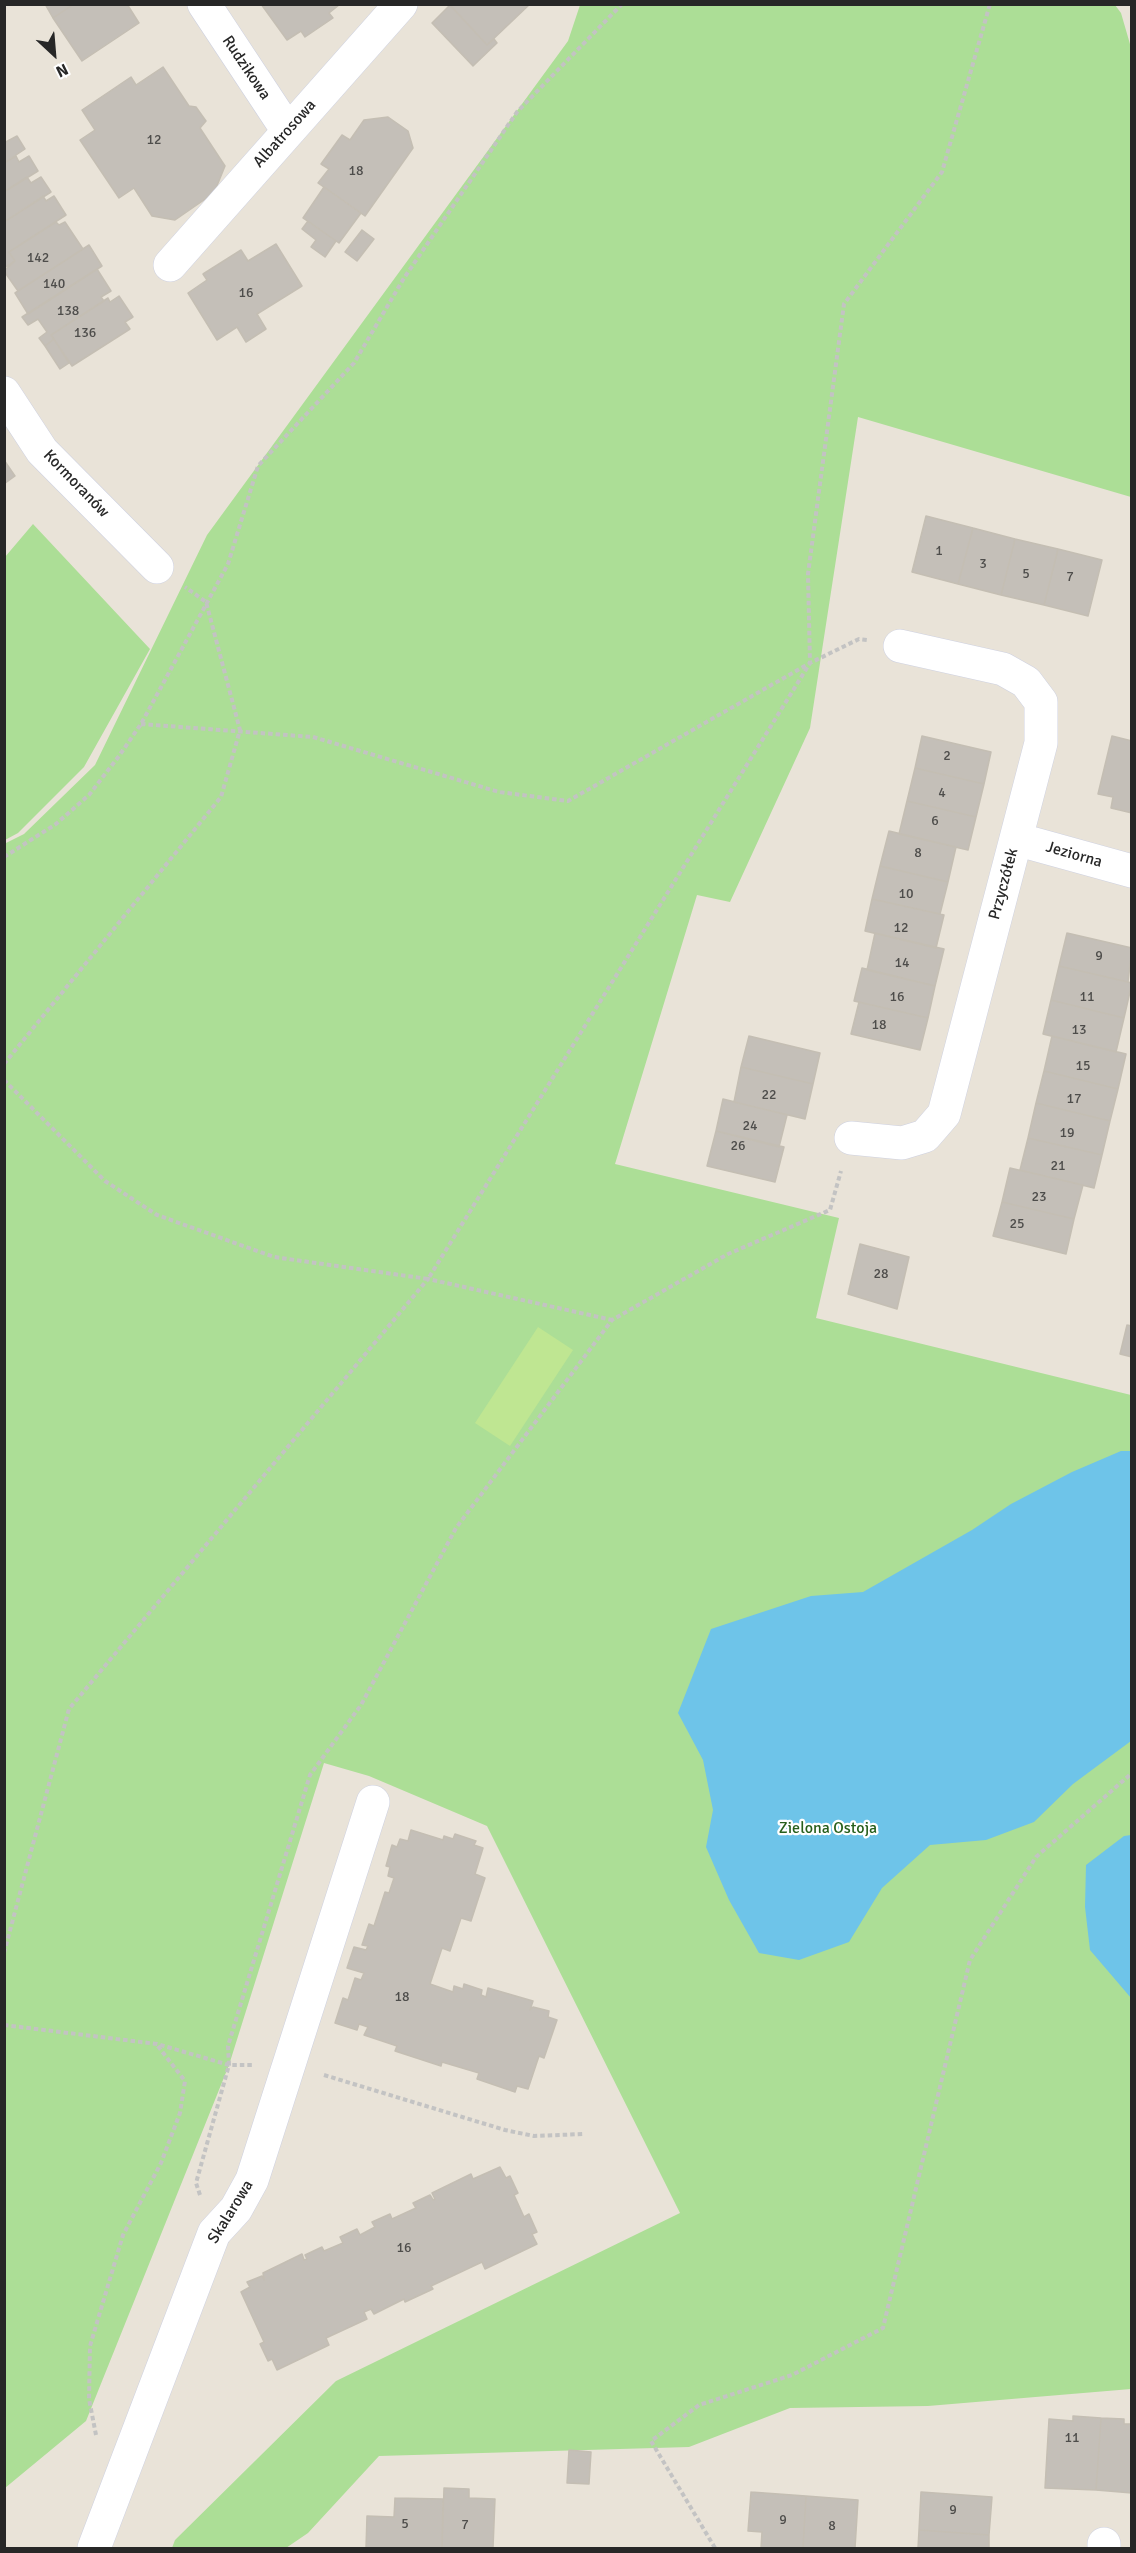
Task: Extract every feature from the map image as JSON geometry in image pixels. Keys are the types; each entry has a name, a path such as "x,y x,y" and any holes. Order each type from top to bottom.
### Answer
{"street":[{"name":"Rudzikowa","path":"204,4 288,131"},
{"name":"Albatrosowa","path":"170,265 401,4"},
{"name":"Kormoranów","path":"4,393 42,451 157,567"},
{"name":"Przyczółek","path":"851,1138 902,1143 925,1136 944,1114 1041,743 1041,702 1026,682 1002,669 900,646"},
{"name":"Jeziorna","path":"1016,839 1131,871"},
{"name":"Skalarowa","path":"94,2548 214,2233 236,2209 252,2180 373,1802"}],"path":[{"path":"4,857 56,824 89,795 141,724 228,564 258,466 354,363 404,278 517,112 622,4"},
{"path":"4,1953 69,1709 428,1279 810,663 808,573 844,304 942,172 990,4"},
{"path":"4,1064 221,797 240,730 206,602 157,567"},
{"path":"141,724 312,737 500,792 568,801 810,663 859,639 900,646"},
{"path":"4,1080 105,1180 157,1215 274,1257 428,1279 612,1320"},
{"path":"214,2233 196,2182 229,2065 228,2046 310,1775 361,1705 456,1528 612,1320 728,1254 830,1210 851,1138"},
{"path":"715,2548 651,2441 699,2405 792,2374 883,2328 970,1960 1036,1857 1131,1773"},
{"path":"4,2025 157,2044 229,2065 289,2065 506,2130 534,2136 584,2134"},
{"path":"119,2485 98,2443 89,2399 90,2346 123,2235 161,2163 180,2113 184,2081 157,2044"}],"green space":[{"name":"Zielona Ostoja","path":"580,5 1115,5 1121,13 1132,51 1131,497 858,417 810,728 730,902 697,895 615,1164 839,1218 816,1318 1131,1395 1131,2389 928,2406 790,2408 689,2447 379,2456 308,2533 286,2548 172,2548 175,2540 336,2381 680,2213 487,1826 369,1776 324,1763 229,2065 86,2421 5,2488 4,844 24,834 95,765 207,535 568,41"},
{"path":"33,524 150,649 84,767 18,833 5,840 5,557"},
{"path":"538,1327 573,1350 510,1446 475,1423"}],"water":[{"path":"1121,1451 1132,1451 1131,1741 1073,1784 1034,1822 986,1840 930,1845 882,1888 849,1942 799,1960 759,1953 729,1900 706,1847 713,1810 703,1760 678,1713 711,1629 811,1596 863,1592 972,1530 1011,1504 1072,1472"},
{"path":"1131,1835 1131,1998 1090,1950 1085,1907 1086,1865 1124,1836"}],"building":[{"path":"45,4 74,4 53,18"},
{"path":"74,4 127,4 139,23 82,61 53,18"},
{"path":"261,4 339,5 329,13 333,18 305,37 301,31 287,40"},
{"path":"449,4 530,4 487,45"},
{"path":"450,5 487,45 494,39 497,43 473,66 432,23"},
{"path":"163,67 189,106 196,107 206,121 200,128 225,166 214,193 175,220 152,216 134,188 119,198 80,140 95,130 82,110 131,77 136,85"},
{"path":"388,117 408,131 413,148 365,216 318,183 329,169 321,164 342,135 350,140 364,120"},
{"path":"17,136 25,149 4,163 4,143"},
{"path":"16,156 19,162 29,156 38,171 4,192 4,163"},
{"path":"27,177 31,183 41,177 51,192 4,222 4,192"},
{"path":"324,187 361,213 339,243 303,218"},
{"path":"43,196 46,201 54,196 66,215 9,252 15,261 4,268 4,222"},
{"path":"308,221 336,241 325,257 311,247 316,240 302,229"},
{"path":"56,222 59,225 65,222 83,249 18,291 4,271 15,261 9,252"},
{"path":"362,230 374,239 357,261 345,252"},
{"path":"276,244 302,286 257,314 266,329 246,342 237,327 217,340 188,293 207,280 203,274 241,250 248,261"},
{"path":"89,245 102,266 28,314 15,293"},
{"path":"97,269 111,291 101,297 104,301 51,335 54,339 45,346 39,338 47,332 38,319 28,325 22,317"},
{"path":"119,296 133,317 125,322 130,329 72,366 51,335 108,298 110,302"},
{"path":"54,339 69,363 60,369 45,346"},
{"path":"4,460 15,476 4,484"},
{"path":"926,516 973,528 958,584 912,572"},
{"path":"973,528 1015,539 1001,595 958,584"},
{"path":"1015,539 1058,549 1044,605 1001,595"},
{"path":"1058,549 1102,560 1088,616 1044,605"},
{"path":"922,736 991,752 984,784 915,768"},
{"path":"1112,736 1132,741 1132,813 1111,808 1113,797 1098,794"},
{"path":"915,768 984,784 976,817 907,801"},
{"path":"907,801 976,817 968,850 899,834"},
{"path":"889,831 956,847 948,882 880,866"},
{"path":"880,866 948,882 940,914 872,899"},
{"path":"872,899 944,915 936,948 865,931"},
{"path":"875,933 944,949 935,986 867,970"},
{"path":"1067,933 1132,948 1128,982 1059,966"},
{"path":"1059,966 1132,983 1124,1018 1051,1000"},
{"path":"862,968 935,986 928,1018 854,1001"},
{"path":"1051,1000 1124,1018 1116,1052 1043,1034"},
{"path":"859,1002 928,1018 920,1050 851,1034"},
{"path":"749,1036 820,1053 813,1084 741,1067"},
{"path":"1052,1036 1126,1054 1118,1089 1044,1071"},
{"path":"741,1067 813,1084 805,1119 734,1102"},
{"path":"1044,1071 1118,1089 1110,1121 1036,1103"},
{"path":"723,1099 787,1115 779,1147 716,1131"},
{"path":"1036,1103 1110,1121 1102,1155 1028,1138"},
{"path":"716,1131 784,1147 775,1182 707,1166"},
{"path":"1028,1138 1102,1155 1094,1188 1020,1170"},
{"path":"1010,1168 1083,1185 1074,1219 1002,1202"},
{"path":"1002,1202 1074,1219 1066,1254 993,1236"},
{"path":"860,1244 909,1257 897,1309 848,1294"},
{"path":"1127,1325 1132,1326 1132,1357 1120,1354"},
{"path":"411,1830 443,1840 444,1836 453,1839 455,1834 476,1841 474,1845 483,1848 475,1874 485,1878 471,1921 461,1918 450,1951 442,1948 430,1984 453,1992 454,1986 463,1989 464,1984 482,1990 481,1995 486,1997 488,1988 533,2001 530,2010 533,2007 549,2011 548,2017 557,2020 544,2058 539,2056 528,2089 517,2086 515,2092 477,2079 479,2073 442,2062 441,2066 395,2051 397,2046 364,2035 368,2027 359,2024 357,2030 335,2023 343,1998 348,2000 355,1978 361,1980 364,1973 347,1968 354,1947 366,1950 368,1946 362,1945 369,1924 374,1926 385,1892 389,1893 394,1878 388,1876 390,1867 386,1866 392,1845 397,1847 400,1839 408,1841"},
{"path":"500,2167 506,2178 510,2176 518,2193 514,2195 524,2217 529,2214 537,2232 532,2234 537,2244 485,2269 482,2262 431,2286 433,2289 405,2302 404,2299 374,2314 371,2309 364,2312 367,2319 326,2338 329,2345 277,2370 272,2359 268,2361 260,2344 264,2342 241,2292 250,2287 247,2282 262,2276 264,2280 263,2273 302,2254 304,2260 307,2259 305,2255 322,2247 324,2251 343,2243 340,2237 357,2229 360,2235 375,2227 372,2222 390,2214 392,2219 416,2208 413,2203 430,2195 433,2200 435,2199 432,2193 471,2174 473,2179"},
{"path":"1073,2416 1101,2418 1096,2490 1045,2488 1049,2419 1073,2421"},
{"path":"1101,2418 1124,2419 1124,2424 1132,2424 1132,2493 1096,2490"},
{"path":"569,2450 591,2452 589,2484 567,2483"},
{"path":"444,2488 469,2489 469,2498 495,2499 493,2548 442,2548"},
{"path":"751,2492 806,2496 803,2548 761,2548 762,2532 748,2531"},
{"path":"921,2492 992,2497 989,2535 919,2530"},
{"path":"806,2496 858,2500 855,2548 803,2548"},
{"path":"395,2498 443,2499 442,2548 366,2548 367,2516 394,2517"},
{"path":"919,2530 989,2535 989,2548 918,2548"}]}
